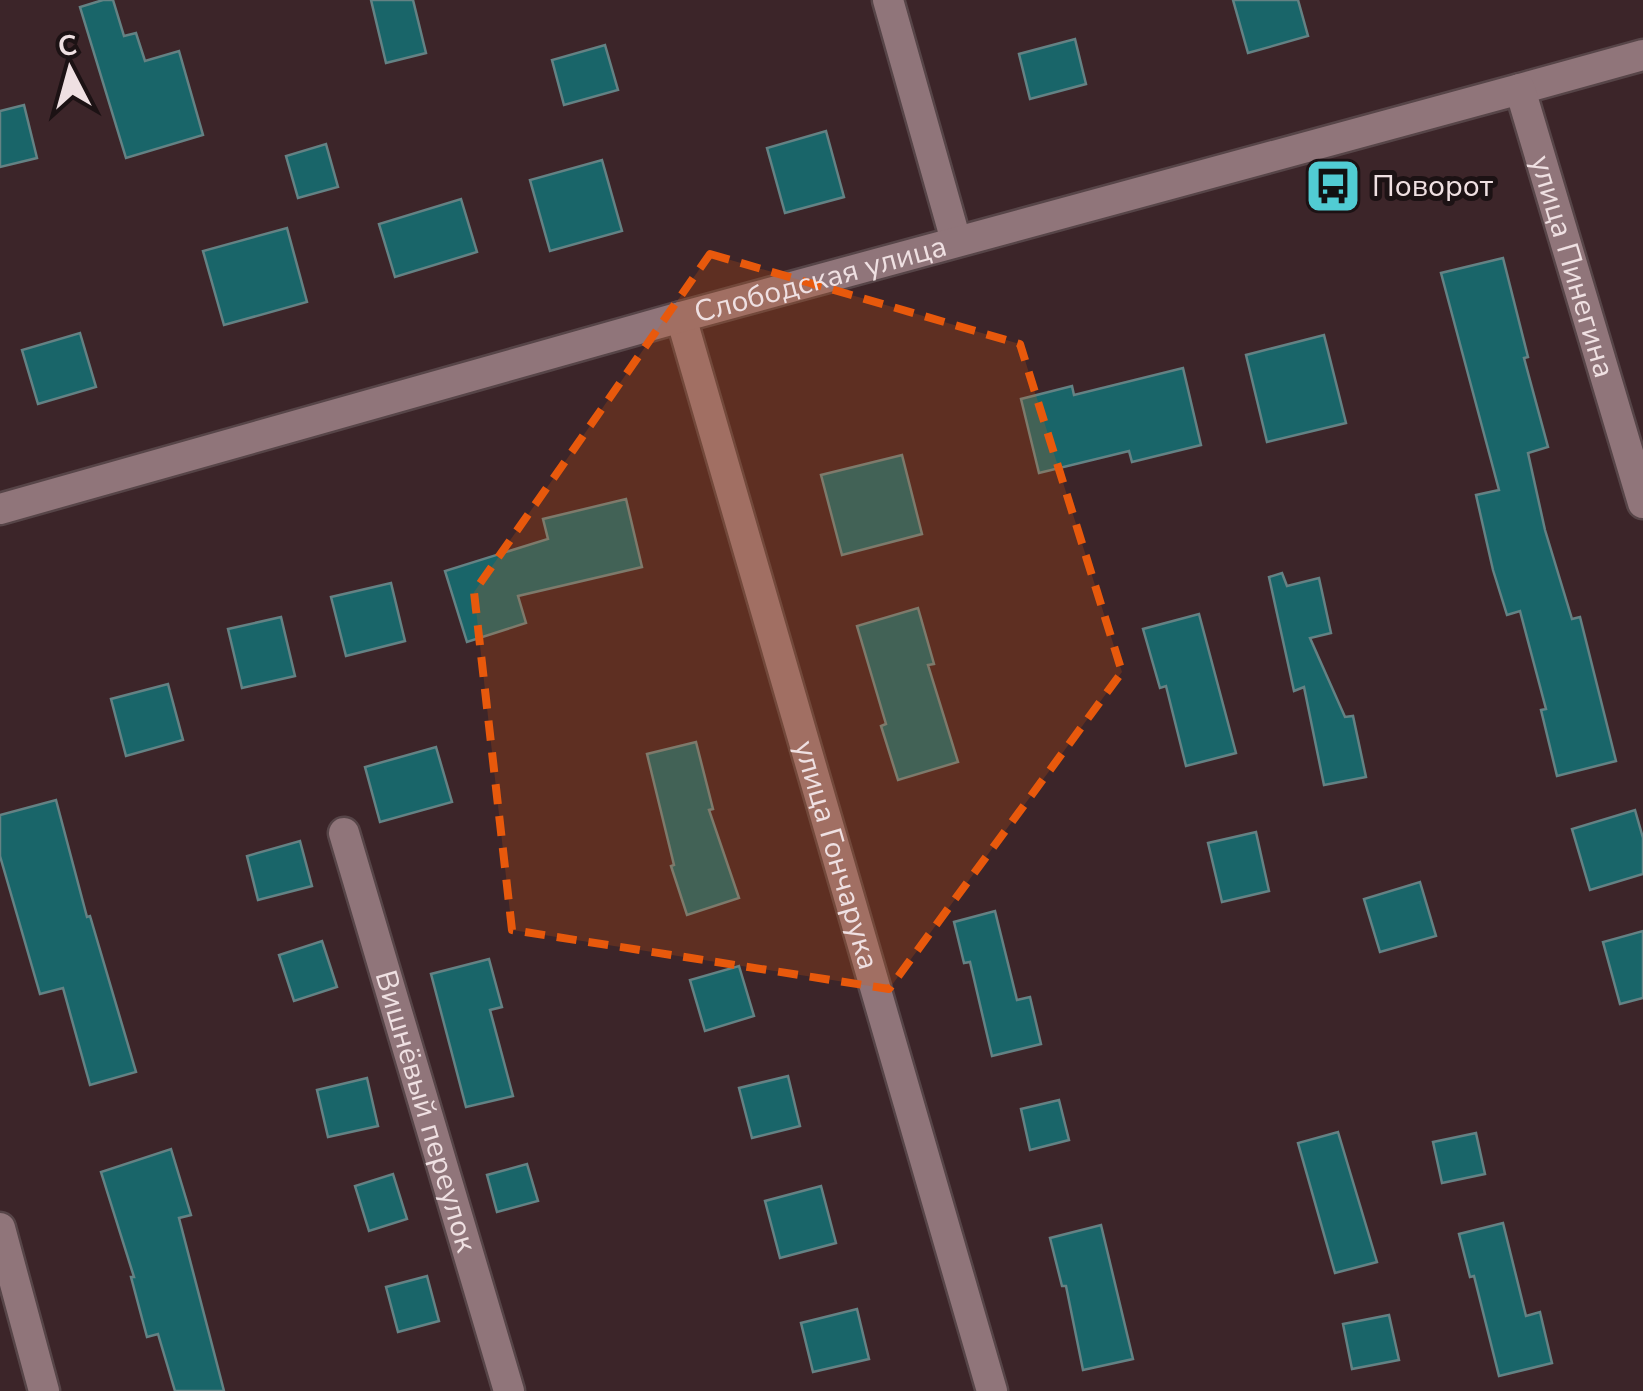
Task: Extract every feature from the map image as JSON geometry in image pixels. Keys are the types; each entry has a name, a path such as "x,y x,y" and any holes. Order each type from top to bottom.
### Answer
{"street":[{"path":"888,0 956,242"},
{"name":"Слободская улица","path":"0,509 1643,55"},
{"name":"улица Пинегина","path":"1520,88 1643,503"},
{"name":"улица Гончарука","path":"680,318 992,1391"},
{"name":"Вишнёвый переулок","path":"344,833 509,1391"},
{"path":"0,1228 44,1391"}],"highlighted area":[{"path":"710,254 1020,344 1122,672 889,989 512,930 474,592"}],"building":[{"path":"113,0 124,36 136,33 145,61 179,51 203,135 126,158 80,7"},
{"path":"371,0 413,0 426,53 386,63"},
{"path":"1233,0 1298,0 1308,36 1248,53"},
{"path":"1075,39 1086,84 1030,99 1019,54"},
{"path":"605,45 618,90 564,105 552,60"},
{"path":"24,105 37,158 0,167 0,111"},
{"path":"826,131 844,197 785,213 767,148"},
{"path":"326,144 338,187 298,198 286,156"},
{"path":"602,160 622,231 550,251 530,180"},
{"path":"461,199 477,252 395,277 379,224"},
{"path":"287,228 307,302 224,325 203,251"},
{"path":"1503,258 1548,447 1528,453 1545,530 1572,619 1580,617 1616,761 1557,776 1541,710 1546,709 1520,611 1507,615 1493,570 1476,495 1499,490 1441,273"},
{"path":"80,333 96,387 38,404 22,350"},
{"path":"1324,335 1346,423 1267,442 1246,355"},
{"path":"1183,368 1201,445 1132,462 1129,451 1039,473 1021,399 1072,386 1074,395"},
{"path":"902,455 922,534 842,555 821,475"},
{"path":"626,499 642,567 518,596 526,623 467,642 445,571 548,539 543,519"},
{"path":"1282,573 1287,586 1319,578 1331,633 1310,638 1345,717 1353,716 1366,777 1324,785 1304,687 1294,691 1269,577"},
{"path":"391,583 405,641 346,656 331,597"},
{"path":"918,608 934,664 928,665 958,762 898,780 857,626"},
{"path":"1199,614 1236,753 1186,766 1166,686 1160,688 1143,629"},
{"path":"281,617 295,676 242,688 228,629"},
{"path":"168,684 183,740 126,756 111,699"},
{"path":"696,742 713,809 709,810 739,898 687,915 671,866 674,865 647,754"},
{"path":"436,747 452,802 380,822 365,767"},
{"path":"56,800 87,917 90,916 136,1072 90,1085 63,988 40,994 0,856 0,815"},
{"path":"1635,810 1643,838 1643,874 1590,890 1572,829"},
{"path":"1256,832 1269,891 1222,902 1208,843"},
{"path":"300,841 312,886 258,900 247,856"},
{"path":"1420,882 1436,936 1380,952 1364,899"},
{"path":"995,911 1017,1000 1030,997 1041,1044 992,1056 970,962 964,963 954,922"},
{"path":"1643,931 1643,998 1620,1004 1603,942"},
{"path":"322,941 337,987 294,1001 279,955"},
{"path":"489,959 502,1007 490,1010 513,1096 466,1107 431,974"},
{"path":"739,966 754,1016 705,1031 690,980"},
{"path":"788,1076 800,1126 752,1138 739,1088"},
{"path":"367,1078 378,1126 328,1137 317,1090"},
{"path":"1059,1100 1069,1140 1030,1150 1021,1109"},
{"path":"1338,1132 1377,1262 1335,1273 1298,1143"},
{"path":"1476,1133 1485,1174 1442,1183 1433,1142"},
{"path":"171,1149 191,1215 179,1218 224,1391 175,1391 158,1334 147,1337 134,1277 101,1172"},
{"path":"527,1164 538,1201 497,1212 487,1175"},
{"path":"393,1174 407,1219 369,1231 355,1186"},
{"path":"821,1186 836,1243 780,1258 765,1201"},
{"path":"1503,1223 1526,1316 1540,1312 1552,1363 1499,1376 1474,1276 1470,1277 1459,1234"},
{"path":"1101,1225 1133,1359 1083,1370 1066,1286 1062,1286 1050,1238"},
{"path":"427,1276 439,1321 398,1332 386,1287"},
{"path":"857,1309 869,1359 813,1372 801,1323"},
{"path":"1389,1315 1399,1360 1352,1369 1343,1324"}],"place":[{"name":"Поворот","path":"1333,186"}]}
